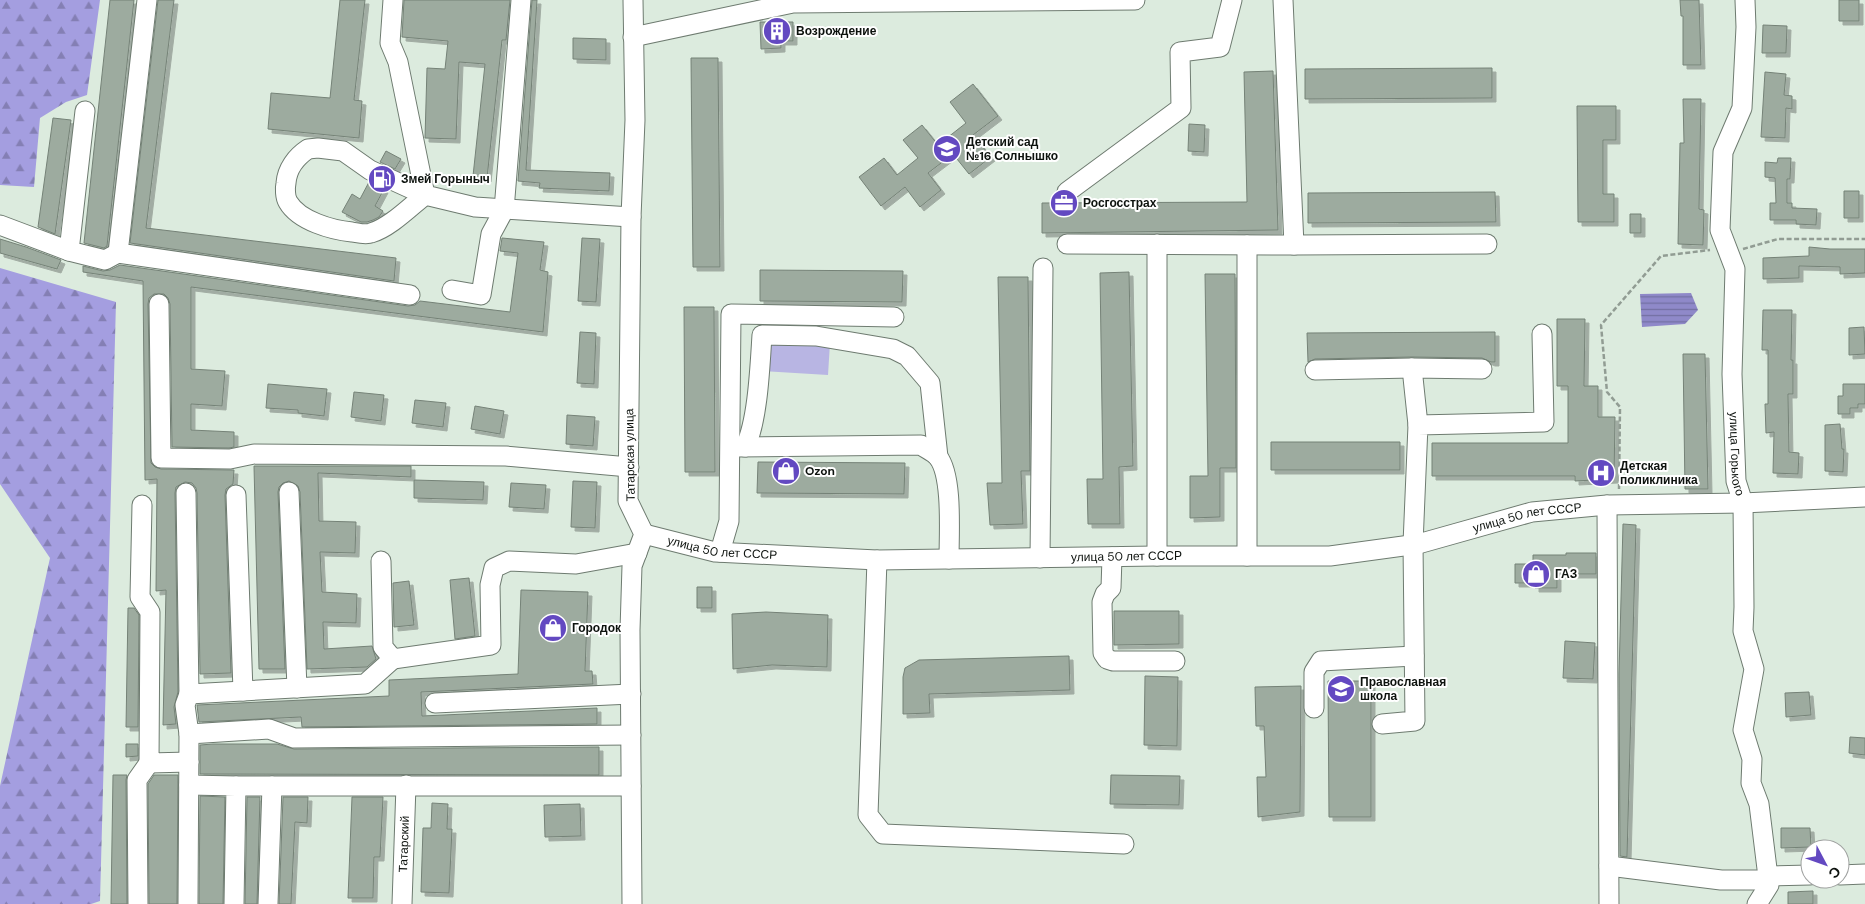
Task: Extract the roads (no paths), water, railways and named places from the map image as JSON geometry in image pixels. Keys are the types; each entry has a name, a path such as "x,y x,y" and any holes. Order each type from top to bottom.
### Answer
{"street":[{"path":"118,253 147,0"},
{"path":"393,0 390,43 398,62 425,195"},
{"path":"452,290 481,294 491,234 504,210 521,0"},
{"name":"Татарская улица","path":"633,0 632,37 635,120 631,217 628,501 644,534"},
{"path":"632,37 793,3 1135,0"},
{"path":"1067,192 1181,108 1180,52 1220,47 1232,0"},
{"path":"1283,0 1294,245"},
{"name":"улица Горького","path":"1745,0 1746,28 1742,108 1723,152 1720,230 1735,269 1732,374 1736,481 1743,503 1743,631 1754,669 1743,730 1752,759 1751,784 1759,804 1768,878"},
{"path":"69,251 84,111"},
{"path":"425,195 382,229 370,234 340,231 315,224 287,202 286,175 294,162 308,149 343,151 370,170 425,195 475,207 631,217"},
{"path":"0,226 69,251 105,260 118,253 410,294"},
{"path":"1067,244 1487,244"},
{"path":"1157,244 1157,556"},
{"path":"1246,556 1247,245"},
{"path":"1040,558 1043,268"},
{"path":"159,304 160,458 230,459 254,454 506,456 629,467"},
{"path":"720,552 729,520 737,447 731,314 894,317"},
{"path":"1418,425 1544,422 1542,334"},
{"path":"737,447 750,438 758,385 762,335 816,336 893,349 907,356 930,383 938,457 944,473 950,503 949,559"},
{"path":"1382,724 1415,722 1413,544 1418,425 1412,368"},
{"path":"1315,370 1482,369"},
{"path":"737,447 921,445 938,457"},
{"path":"289,492 297,688"},
{"path":"186,493 189,694 185,706 188,734 189,785 188,904"},
{"path":"236,495 243,691"},
{"name":"улица 50 лет СССР","path":"644,534 720,552 876,560 1157,556 1330,556 1413,544 1532,512 1613,505 1743,503 1865,497"},
{"path":"138,904 137,780 149,763 150,612 140,597 142,505"},
{"path":"1609,904 1613,505"},
{"path":"632,904 632,566 644,534"},
{"path":"189,694 364,684 393,659 491,645 490,585 494,568 509,561 576,564 636,553"},
{"path":"1112,557 1111,588 1105,594 1102,602 1103,653 1107,659 1113,661 1175,662"},
{"path":"876,560 868,815 883,834 1124,844"},
{"path":"381,561 383,647 393,659"},
{"path":"1314,708 1314,672 1321,661 1414,656"},
{"path":"435,703 631,694"},
{"path":"188,734 269,729 294,738 631,735"},
{"path":"149,763 188,762"},
{"path":"189,785 631,786"},
{"name":"Татарский","path":"402,904 406,785"},
{"path":"234,904 236,786"},
{"path":"268,904 272,786"},
{"path":"1609,866 1721,880 1800,876"},
{"path":"1850,875 1865,874"},
{"path":"1757,904 1769,885 1768,878"}],"place":[{"name":"Возрождение","path":"777,31"},
{"name":"Детский сад №16 Солнышко","path":"947,149"},
{"name":"Змей Горыныч","path":"382,179"},
{"name":"Росгосстрах","path":"1064,203"},
{"name":"Ozon","path":"786,471"},
{"name":"Детская поликлиника","path":"1601,473"},
{"name":"ГАЗ","path":"1536,574"},
{"name":"Городок","path":"553,628"},
{"name":"Православная школа","path":"1341,689"}]}
